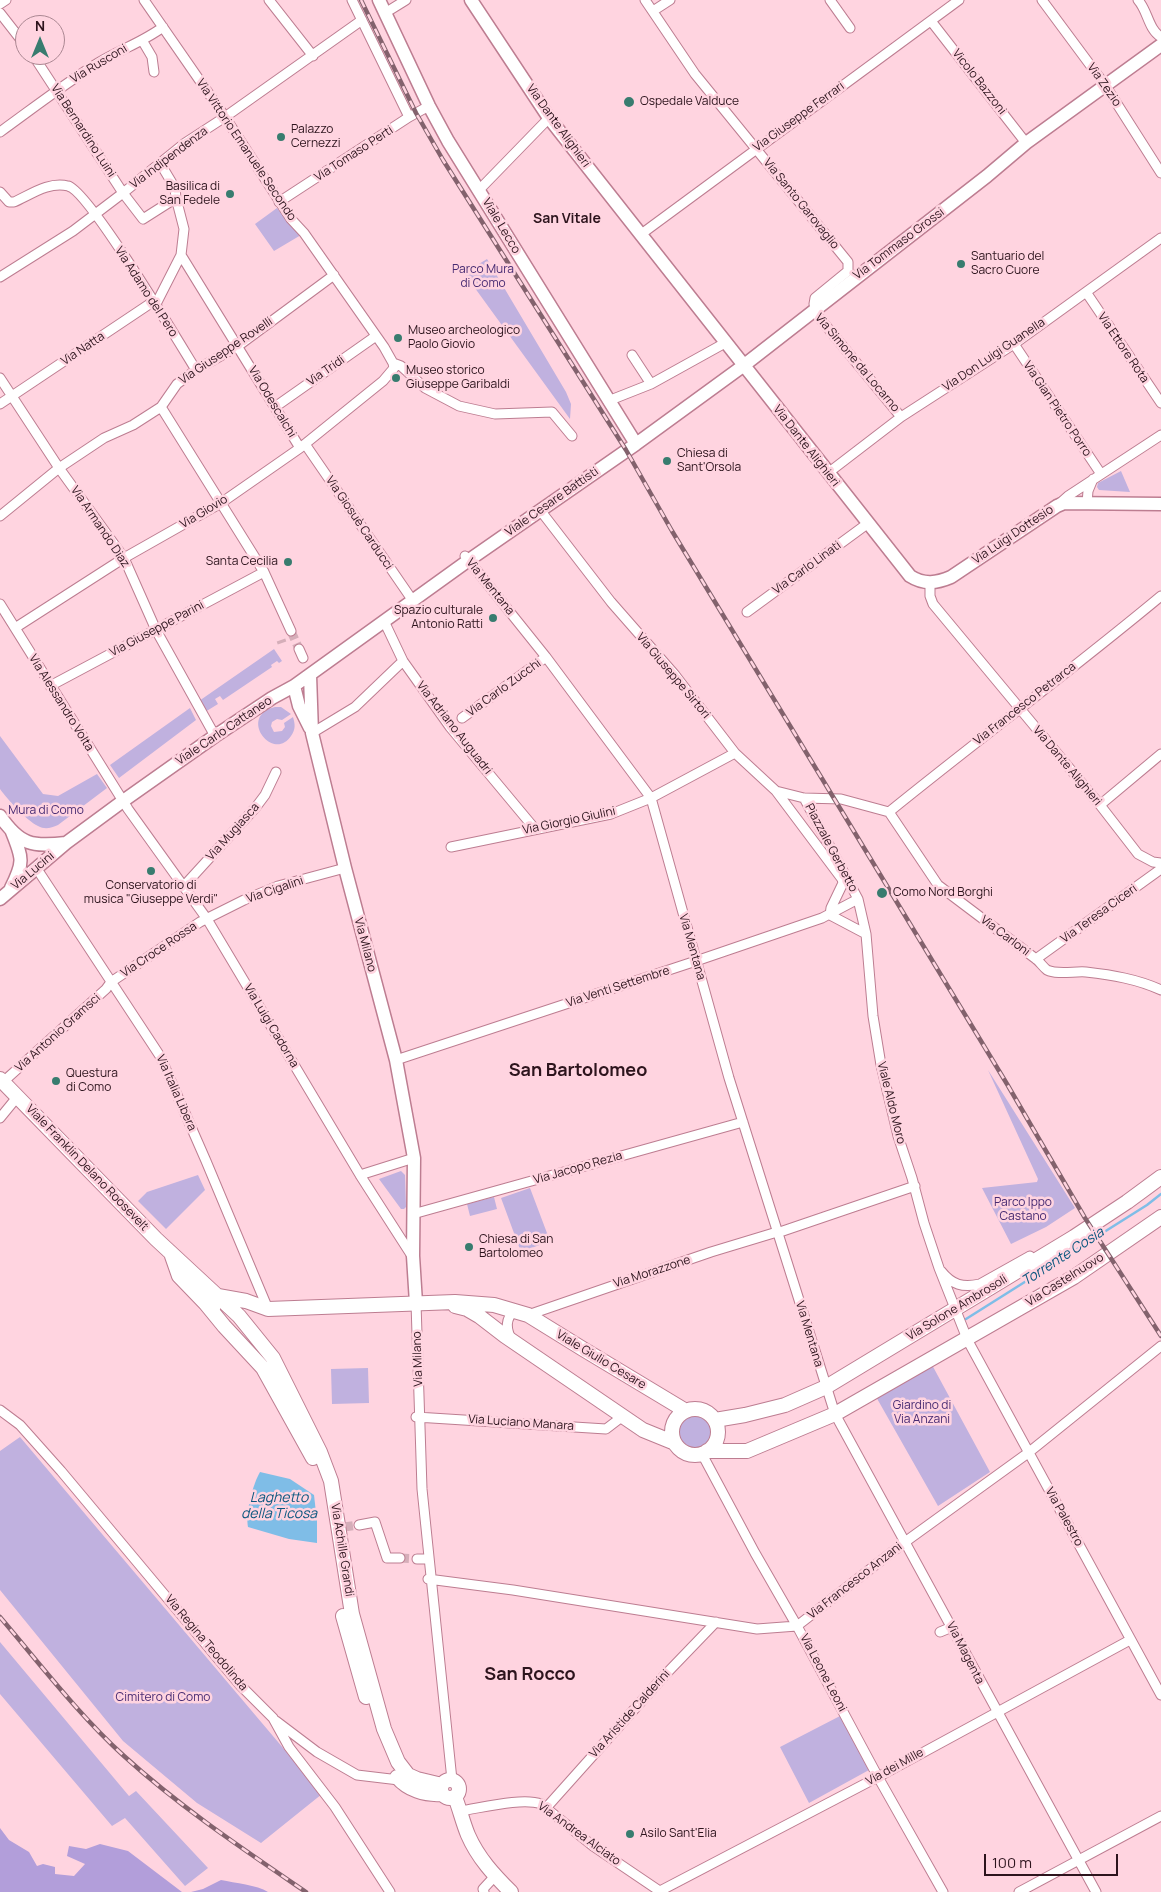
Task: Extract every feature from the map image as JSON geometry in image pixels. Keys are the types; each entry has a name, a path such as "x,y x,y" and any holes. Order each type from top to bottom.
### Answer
{"main road":[{"name":"Viale Franklin Delano Roosevelt","path":"1,1081 18,1096 171,1254 248,1326"},
{"name":"Via Solone Ambrosoli","path":"826,1387 956,1313 1127,1202 1161,1177"},
{"name":"Via Castelnuovo","path":"965,1335 1074,1277 1159,1221"},
{"name":"Viale Franklin Delano Roosevelt","path":"171,1254 179,1276 206,1304 248,1326"},
{"path":"217,1295 246,1301 268,1309"},
{"name":"Viale Giulio Cesare","path":"442,1302 467,1309 479,1316 512,1341 622,1416 650,1434 675,1443"},
{"name":"Viale Giulio Cesare","path":"416,1303 477,1302 521,1312 686,1411"},
{"path":"247,1349 245,1337 248,1326 257,1314 268,1309 416,1303"},
{"name":"Via Achille Grandi","path":"206,1304 263,1368 315,1462 324,1488 343,1617 349,1643 386,1758 399,1780 417,1792 432,1794 449,1786"},
{"name":"Via Achille Grandi","path":"248,1326 282,1373 329,1473 354,1621 384,1729 391,1746 398,1762 408,1775 417,1780 449,1786"},
{"path":"705,1453 716,1441 717,1427 714,1420 705,1412 693,1409 686,1411 680,1415 672,1428 672,1436 675,1443 686,1453 694,1455 748,1451 835,1414 965,1335"},
{"path":"714,1420 745,1415 785,1405 826,1387"},
{"path":"449,1786 468,1836 481,1858 511,1892"}],"street":[{"path":"0,4 6,0"},
{"name":"Via Vittorio Emanuele Secondo","path":"144,0 225,117 279,202 334,275 394,363"},
{"path":"269,0 313,56"},
{"path":"352,0 409,117"},
{"name":"Viale Lecco","path":"379,0 429,106 448,141 636,444"},
{"path":"385,13 406,0"},
{"name":"Via Dante Alighieri","path":"471,0 549,118 867,524 910,576 922,582 930,582 930,596 933,604 1100,805 1138,854 1152,862 1161,863"},
{"name":"Via Santo Garovaglio","path":"645,0 695,74 848,262 848,271 815,298 815,309"},
{"path":"653,11 670,0"},
{"path":"830,0 850,28"},
{"name":"Via Giuseppe Ferrari","path":"640,235 959,0"},
{"name":"Via Zezio","path":"1042,0 1106,85 1161,173"},
{"path":"1138,0 1144,7 1152,28 1161,37"},
{"path":"0,13 15,32"},
{"name":"Via Indipendenza","path":"0,277 96,215 185,143 313,56 362,20"},
{"name":"Vicolo Bazzoni","path":"931,21 1026,143"},
{"name":"Via Rusconi","path":"0,132 98,63 148,38 162,27"},
{"name":"Via Rusconi","path":"142,40 152,57 154,72"},
{"name":"Via Tommaso Grossi","path":"636,444 743,366 987,176 1026,143 1161,45"},
{"name":"Via Bernardino Luini","path":"39,65 124,193 143,218 176,198"},
{"name":"Via Tomaso Perti","path":"279,202 409,117 429,106"},
{"path":"479,190 549,118"},
{"name":"Via Natta","path":"0,404 155,303 180,255 184,229 176,198 176,188 160,163"},
{"name":"Via Adamo del Pero","path":"0,192 9,202 14,202 47,187 57,185 74,188 96,215 155,303 196,370"},
{"name":"Via Don Luigi Guanella","path":"828,473 901,417 1014,344 1161,238"},
{"name":"Via Odescalchi","path":"180,255 275,407 303,446"},
{"name":"Via Giuseppe Rovelli","path":"0,516 59,468 104,438 133,425 161,407 177,384 196,370 238,346 334,275"},
{"name":"Via Ettore Rota","path":"1086,292 1161,403"},
{"name":"Via Simone da Locarno","path":"815,309 901,417"},
{"name":"Via Tridi","path":"275,407 376,336"},
{"path":"608,401 651,384 725,343"},
{"name":"Via Gian Pietro Porro","path":"1014,344 1101,474"},
{"path":"632,355 651,384"},
{"path":"394,363 425,388 459,406 495,414 508,412 552,412 572,436"},
{"name":"Via Giovio","path":"14,628 124,558 221,503 303,446 383,381 391,373 394,363"},
{"name":"Via Armando Diaz","path":"0,378 59,468 124,558 156,630 214,736"},
{"path":"161,407 264,572 291,631"},
{"path":"1057,506 1068,496 1161,435"},
{"name":"Viale Cesare Battisti","path":"412,601 467,558 636,444"},
{"name":"Via Giosuè Carducci","path":"303,446 412,601"},
{"path":"1087,503 1088,491 1092,480"},
{"name":"Via Luigi Dottesio","path":"930,582 951,577 1064,503 1161,504"},
{"name":"Via Giuseppe Sirtori","path":"540,510 611,602 675,675 735,753 776,791 804,798 841,799 889,812"},
{"name":"Via Carlo Linati","path":"748,612 867,524"},
{"name":"Via Mentana","path":"467,558 546,657 651,798 743,1122 826,1387"},
{"name":"Via Giuseppe Parini","path":"50,686 264,572"},
{"name":"Via Francesco Petrarca","path":"889,812 1097,649 1161,596"},
{"name":"Viale Carlo Cattaneo","path":"66,843 214,736 294,686 412,601"},
{"name":"Via Alessandro Volta","path":"0,604 123,801"},
{"name":"Via Adriano Auguadri","path":"384,622 403,661 450,727 534,829"},
{"name":"Via Carlo Zucchi","path":"462,718 546,657"},
{"path":"312,733 355,707 403,661"},
{"name":"Via Milano","path":"310,675 312,733"},
{"name":"Via Milano","path":"294,686 298,703 312,733 345,868 396,1060 414,1158 412,1256 416,1303 417,1416 429,1579 449,1786"},
{"path":"272,698 298,703"},
{"name":"Via Giorgio Giulini","path":"451,847 611,814 651,798 735,753"},
{"path":"1100,805 1161,754"},
{"name":"Via Mugiasca","path":"183,887 256,807 274,775"},
{"name":"Piazzale Gerbetto","path":"776,791 842,880 843,883 831,908 830,915"},
{"name":"Piazzale Gerbetto","path":"804,798 858,899 866,934"},
{"name":"Via Luigi Cadorna","path":"123,801 207,918 360,1175 412,1256"},
{"name":"Via Carloni","path":"889,812 938,885 1036,959 1046,969 1117,976 1161,990"},
{"path":"0,816 12,832 21,856 18,873 4,896"},
{"path":"12,832 32,844 52,845 66,843"},
{"name":"Via Lucini","path":"4,896 66,843"},
{"name":"Via Cigalini","path":"207,918 278,886 345,868"},
{"name":"Via Italia Libera","path":"37,869 160,1056 268,1309"},
{"name":"Via Teresa Ciceri","path":"1036,959 1161,869"},
{"name":"Piazzale Gerbetto","path":"830,915 858,899"},
{"path":"830,915 866,934"},
{"name":"Via Venti Settembre","path":"396,1060 830,915"},
{"name":"Via Croce Rossa","path":"111,982 207,918"},
{"name":"Viale Aldo Moro","path":"866,934 873,1016 881,1065 898,1136 939,1268 965,1335"},
{"name":"Via Antonio Gramsci","path":"1,1081 106,989 111,982"},
{"path":"0,1118 18,1096"},
{"name":"Via Jacopo Rezia","path":"413,1214 743,1122"},
{"path":"360,1175 414,1158"},
{"name":"Via Morazzone","path":"521,1312 777,1233 915,1186"},
{"name":"Viale Aldo Moro","path":"939,1268 955,1284 972,1286 980,1284 1038,1251 1052,1250"},
{"path":"512,1341 507,1324 509,1317 521,1312"},
{"name":"Via Palestro","path":"965,1335 1161,1694"},
{"name":"Via Francesco Anzani","path":"429,1579 590,1602 757,1629 797,1626 905,1542 1028,1453 1161,1346"},
{"path":"826,1387 835,1414"},
{"name":"Via Regina Teodolinda","path":"0,1410 20,1425 61,1471 240,1684 273,1718 288,1747 335,1807 390,1892"},
{"name":"Via Magenta","path":"835,1414 952,1627 996,1712 1096,1892"},
{"name":"Via Luciano Manara","path":"417,1416 606,1429 622,1416"},
{"name":"Via Leone Leoni","path":"705,1453 755,1553 943,1892"},
{"path":"359,1525 374,1522 387,1558 400,1558"},
{"path":"417,1559 428,1559"},
{"name":"Via Aristide Calderini","path":"546,1808 664,1676 716,1622"},
{"path":"940,1632 952,1627"},
{"name":"Via dei Mille","path":"660,1892 878,1777 1130,1640"},
{"path":"273,1718 317,1752 357,1775 399,1780"},
{"name":"Via Andrea Alciato","path":"460,1811 528,1801 535,1802 546,1808 593,1846 660,1892"},
{"path":"1019,1892 1161,1816"},
{"path":"484,1892 484,1889 495,1876"}],"green space":[{"path":"277,208 301,235 274,251 255,224"},
{"name":"Parco Mura di Como","path":"487,259 566,392 571,404 570,419 464,273"},
{"path":"1121,471 1130,492 1099,490 1097,487 1098,483"},
{"path":"274,649 282,661 279,663 277,661 271,665 272,667 223,700 220,696 215,699 218,704 205,712 199,701"},
{"path":"275,707 281,707 291,714 282,720 277,719 272,722 271,726 274,732 282,731 285,727 284,723 293,717 294,731 284,743 276,744 268,741 262,735 259,727 259,719 264,712"},
{"path":"190,708 196,720 119,778 110,765"},
{"name":"Mura di Como","path":"0,736 43,794 58,796 97,774 107,788 58,825 48,828 38,826 23,815 0,789"},
{"name":"Parco Ippo Castano","path":"988,1070 1075,1208 1046,1227 1011,1244 982,1188 1037,1182 1038,1179"},
{"path":"401,1171 405,1175 406,1207 404,1209 401,1209 379,1179"},
{"path":"198,1175 205,1190 166,1229 138,1201 147,1192"},
{"path":"530,1188 550,1241 521,1252 501,1198"},
{"path":"494,1197 497,1209 470,1216 467,1204"},
{"name":"Giardino di Via Anzani","path":"931,1363 990,1472 938,1506 875,1395"},
{"path":"368,1368 369,1403 332,1404 331,1369"},
{"path":"696,1414 703,1415 708,1419 712,1424 712,1438 708,1443 703,1447 696,1448 689,1447 684,1443 680,1438 679,1431 680,1424 684,1419 689,1415"},
{"name":"Cimitero di Como","path":"20,1437 322,1794 261,1843 197,1803 123,1741 0,1590 0,1451"},
{"path":"0,1642 129,1796 136,1791 208,1868 185,1886 125,1818 112,1826 0,1694"},
{"path":"840,1716 869,1770 809,1803 780,1747"}],"shaded area":[{"path":"0,1828 9,1840 29,1852 37,1866 43,1864 55,1867 55,1874 74,1876 85,1864 67,1856 69,1846 86,1849 100,1844 128,1851 182,1892 0,1892"},
{"path":"221,1880 252,1886 268,1892 191,1892 203,1889"}],"water":[{"name":"Laghetto della Ticosa","path":"260,1472 290,1479 314,1495 317,1543 289,1539 248,1527 250,1499"}],"waterway":[{"name":"Torrente Cosia","path":"966,1319 1147,1205 1161,1194"}],"tunnel":[{"path":"291,631 299,649"},
{"path":"344,1527 359,1525"},
{"path":"400,1558 417,1559"}],"railway":[{"path":"361,0 416,113 443,160 626,450 672,531 1007,1084 1085,1218 1161,1336"},
{"path":"0,1617 75,1706 107,1740 145,1775 235,1844 306,1892"}],"place":[{"name":"Ospedale Valduce","path":"629,102"},
{"name":"Palazzo Cernezzi","path":"281,137"},
{"name":"Basilica di San Fedele","path":"230,194"},
{"name":"Santuario del Sacro Cuore","path":"961,264"},
{"name":"Museo archeologico Paolo Giovio","path":"398,338"},
{"name":"Museo storico Giuseppe Garibaldi","path":"396,378"},
{"name":"Chiesa di Sant'Orsola","path":"667,461"},
{"name":"Santa Cecilia","path":"288,562"},
{"name":"Spazio culturale Antonio Ratti","path":"493,618"},
{"name":"Conservatorio di musica \"Giuseppe Verdi\"","path":"151,871"},
{"name":"Como Nord Borghi","path":"882,893"},
{"name":"Questura di Como","path":"56,1081"},
{"name":"Chiesa di San Bartolomeo","path":"469,1247"},
{"name":"Asilo Sant'Elia","path":"630,1834"}],"district":[{"name":"San Vitale","path":"567,219"},
{"name":"San Bartolomeo","path":"578,1071"},
{"name":"San Rocco","path":"530,1675"}]}
